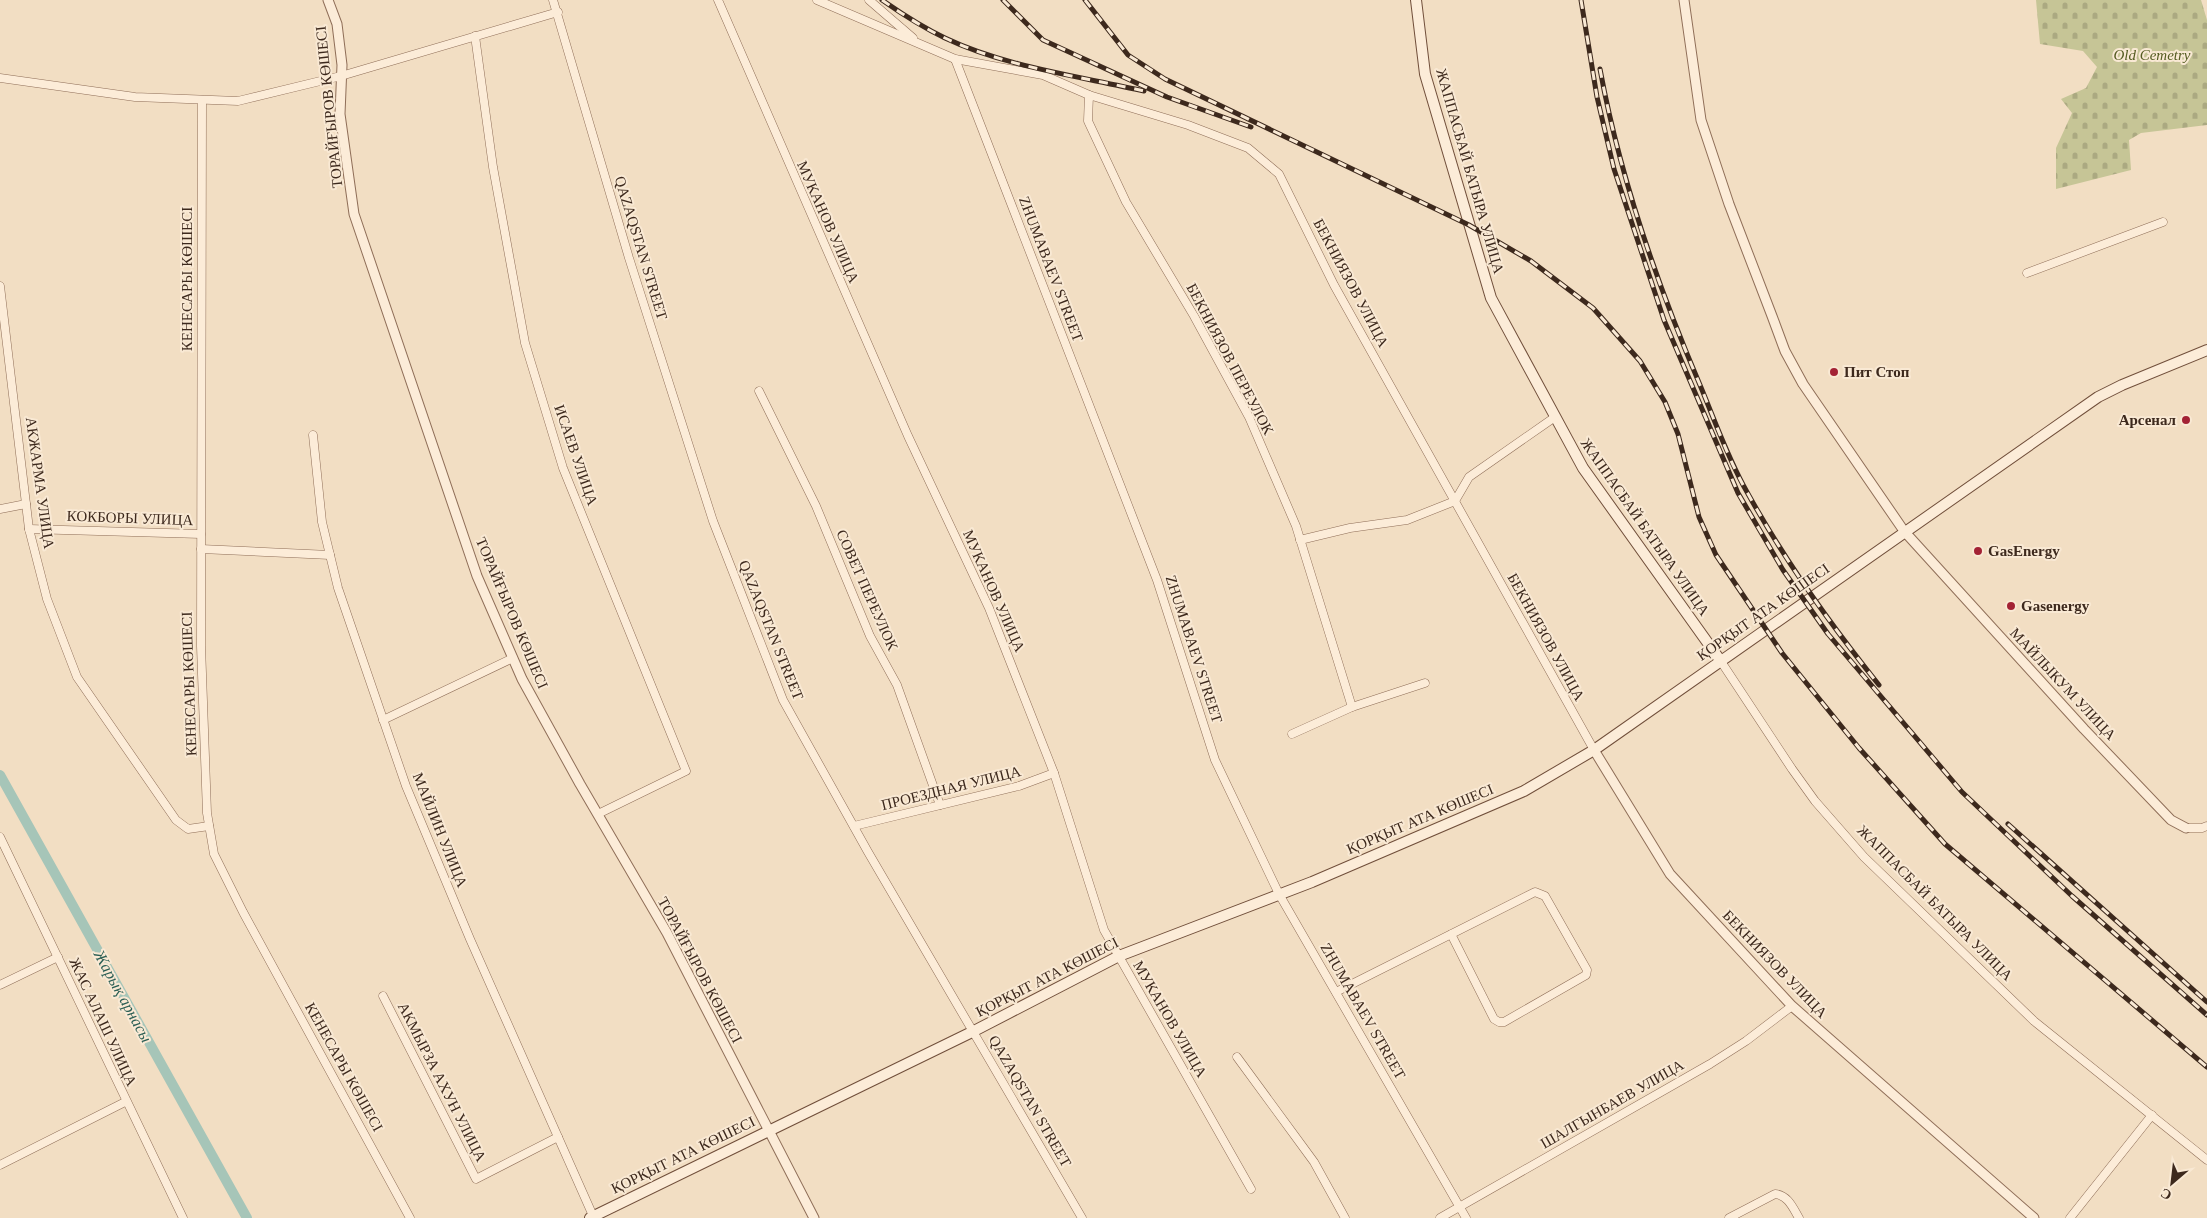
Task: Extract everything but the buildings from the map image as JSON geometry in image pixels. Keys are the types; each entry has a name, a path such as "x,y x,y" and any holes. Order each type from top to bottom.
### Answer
{"main road":[{"name":"ЖАППАСБАЙ БАТЫРА УЛИЦА","path":"1416,0 1425,74 1491,298 1583,468 1720,660"},
{"name":"ҚОРҚЫТ АТА КӨШЕСІ","path":"592,1218 768,1130 974,1031 1119,956 1279,894 1524,791 1594,750 1904,531 2098,397 2122,385 2207,350"}],"street":[{"name":"ТОРАЙҒЫРОВ КӨШЕСІ","path":"328,0 337,24 341,76 340,114 354,214 477,576 522,679 667,933 814,1218"},
{"name":"QAZAQSTAN STREET","path":"553,0 628,258 713,521 783,700 1082,1218"},
{"name":"МУКАНОВ УЛИЦА","path":"718,0 908,436 989,608 1054,773 1104,930 1251,1189"},
{"name":"БЕКНИЯЗОВ УЛИЦА","path":"817,0 955,59 1043,76 1089,95 1188,125 1248,148 1279,174 1334,285 1594,750 1670,874 1792,1006 2034,1218"},
{"path":"870,0 918,43"},
{"name":"МАЙЛЫКУМ УЛИЦА","path":"1684,0 1701,120 1729,204 1785,351 1803,384 1904,531 2084,729 2171,820 2186,828"},
{"path":"0,78 134,97 238,102 341,76 558,12"},
{"name":"ИСАЕВ УЛИЦА","path":"475,36 493,167 525,343 563,468 686,771 598,814"},
{"name":"ZHUMABAEV STREET","path":"955,59 1158,580 1215,760 1279,894 1466,1218"},
{"name":"БЕКНИЯЗОВ ПЕРЕУЛОК","path":"1089,95 1088,121 1126,202 1194,316 1249,417 1300,540 1352,707"},
{"name":"КЕНЕСАРЫ КӨШЕСІ","path":"202,100 201,646 210,826 214,854 243,912 410,1218"},
{"path":"2027,273 2163,222"},
{"name":"АКЖАРМА УЛИЦА","path":"0,286 29,529 46,599 77,677 176,820 188,829 210,826"},
{"name":"СОВЕТ ПЕРЕУЛОК","path":"759,392 816,506 870,636 897,685 940,805"},
{"path":"1300,540 1350,528 1407,520 1455,501 1469,477 1555,417"},
{"name":"МАЙЛИН УЛИЦА","path":"313,435 322,522 338,588 383,720 410,795 470,938 592,1218"},
{"path":"0,509 26,504"},
{"name":"КОКБОРЫ УЛИЦА","path":"29,529 201,534"},
{"name":"КОКБОРЫ УЛИЦА","path":"201,549 330,555"},
{"path":"383,720 513,658"},
{"name":"ЖАППАСБАЙ БАТЫРА УЛИЦА","path":"1720,660 1792,769 1815,800 1864,857 2034,1021 2207,1160"},
{"path":"1292,734 1352,707 1425,683"},
{"name":"ПРОЕЗДНАЯ УЛИЦА","path":"854,826 1019,786 1054,773"},
{"path":"2186,828 2202,828 2207,826"},
{"name":"ЖАС АЛАШ УЛИЦА","path":"0,837 125,1102 183,1218"},
{"path":"1336,992 1534,892 1545,896 1586,970 1586,975 1504,1022 1499,1022 1494,1019 1451,934"},
{"path":"0,985 58,957"},
{"name":"АКМЫРЗА АХУН УЛИЦА","path":"383,996 476,1179 558,1137"},
{"name":"ШАЛГЫНБАЕВ УЛИЦА","path":"1440,1218 1710,1064 1746,1041 1792,1006"},
{"path":"1237,1057 1314,1162 1345,1218"},
{"path":"0,1164 125,1102"},
{"path":"2070,1218 2152,1116"},
{"path":"1729,1218 1775,1194 1781,1194 1787,1199 1799,1218"}],"green space":[{"name":"Old Cemetry","path":"2036,0 2201,0 2207,20 2207,125 2141,133 2129,140 2131,170 2056,189 2056,148 2072,113 2061,99 2086,88 2097,67 2083,51 2040,44"}],"waterway":[{"name":"Жарық арнасы","path":"0,775 247,1218"}],"railway":[{"path":"882,0 937,34 968,48 1017,64 1144,91"},
{"path":"1003,0 1043,40 1167,97 1251,127"},
{"path":"1085,0 1128,55 1165,79 1469,225 1531,261 1593,308 1640,361 1665,402 1678,434 1699,517 1716,555 1782,653 1859,748 1945,844 2207,1067"},
{"path":"1581,0 1597,97 1614,169 1664,320 1738,493 1783,570 1828,634 1962,792 2072,896 2207,1015"},
{"path":"1600,69 1618,150 1641,230 1684,347 1722,440 1740,479 1793,567 1843,639 1879,685"},
{"path":"2008,824 2207,1002"}],"place":[{"name":"Пит Стоп","path":"1834,372"},
{"name":"Арсенал","path":"2186,420"},
{"name":"GasEnergy","path":"1978,551"},
{"name":"Gasenergy","path":"2011,606"}]}
